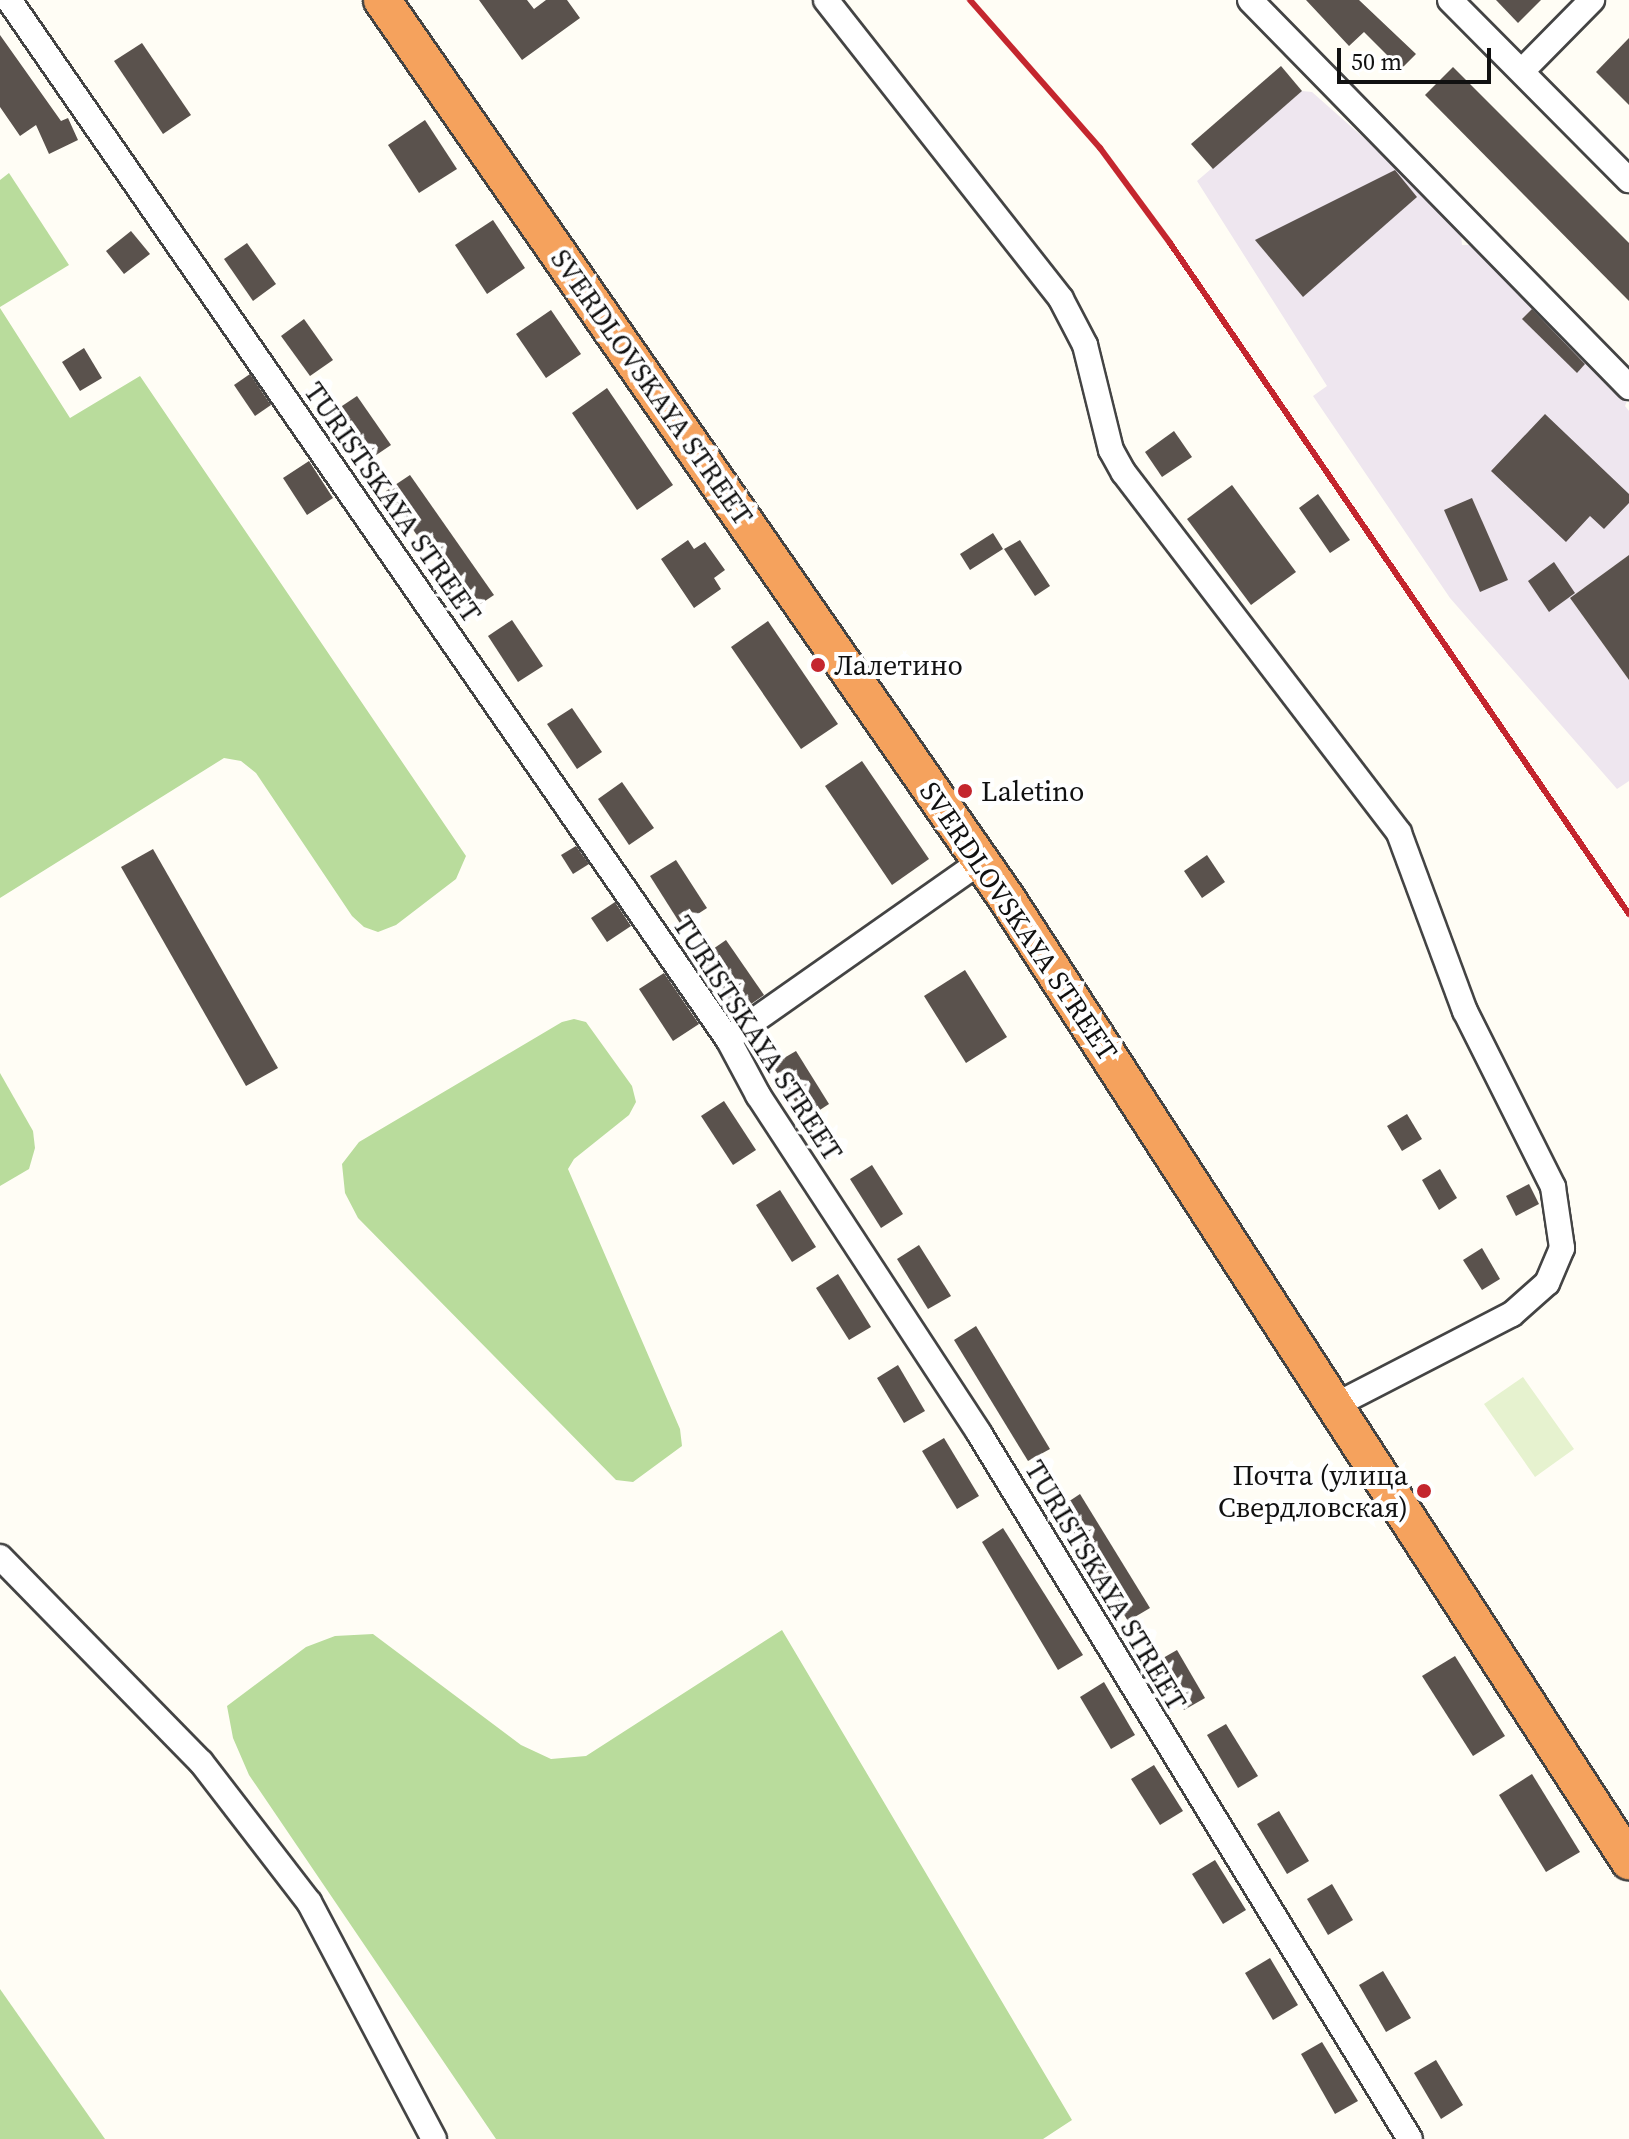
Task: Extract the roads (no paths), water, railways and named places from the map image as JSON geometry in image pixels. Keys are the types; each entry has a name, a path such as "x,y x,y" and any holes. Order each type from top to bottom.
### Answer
{"highway":[{"name":"SVERDLOVSKAYA STREET","path":"382,0 980,862 1336,1405 1629,1861"}],"street":[{"name":"TURISTSKAYA STREET","path":"9,0 728,1039 758,1095 979,1433 1410,2139"},
{"path":"826,0 1061,299 1085,345 1111,450 1124,473 1399,833 1465,1011 1553,1187 1562,1248 1547,1283 1512,1314 1336,1405"},
{"path":"1250,0 1629,387"},
{"path":"1450,0 1629,180"},
{"path":"1522,71 1592,0"},
{"path":"728,1039 980,862"},
{"path":"0,1557 201,1762 309,1902 434,2139"}],"railway":[{"path":"970,0 1100,148 1170,243 1629,914"}],"place":[{"name":"Лалетино","path":"818,665"},
{"name":"Laletino","path":"965,791"},
{"name":"Почта (улица Свердловская)","path":"1424,1491"}]}
